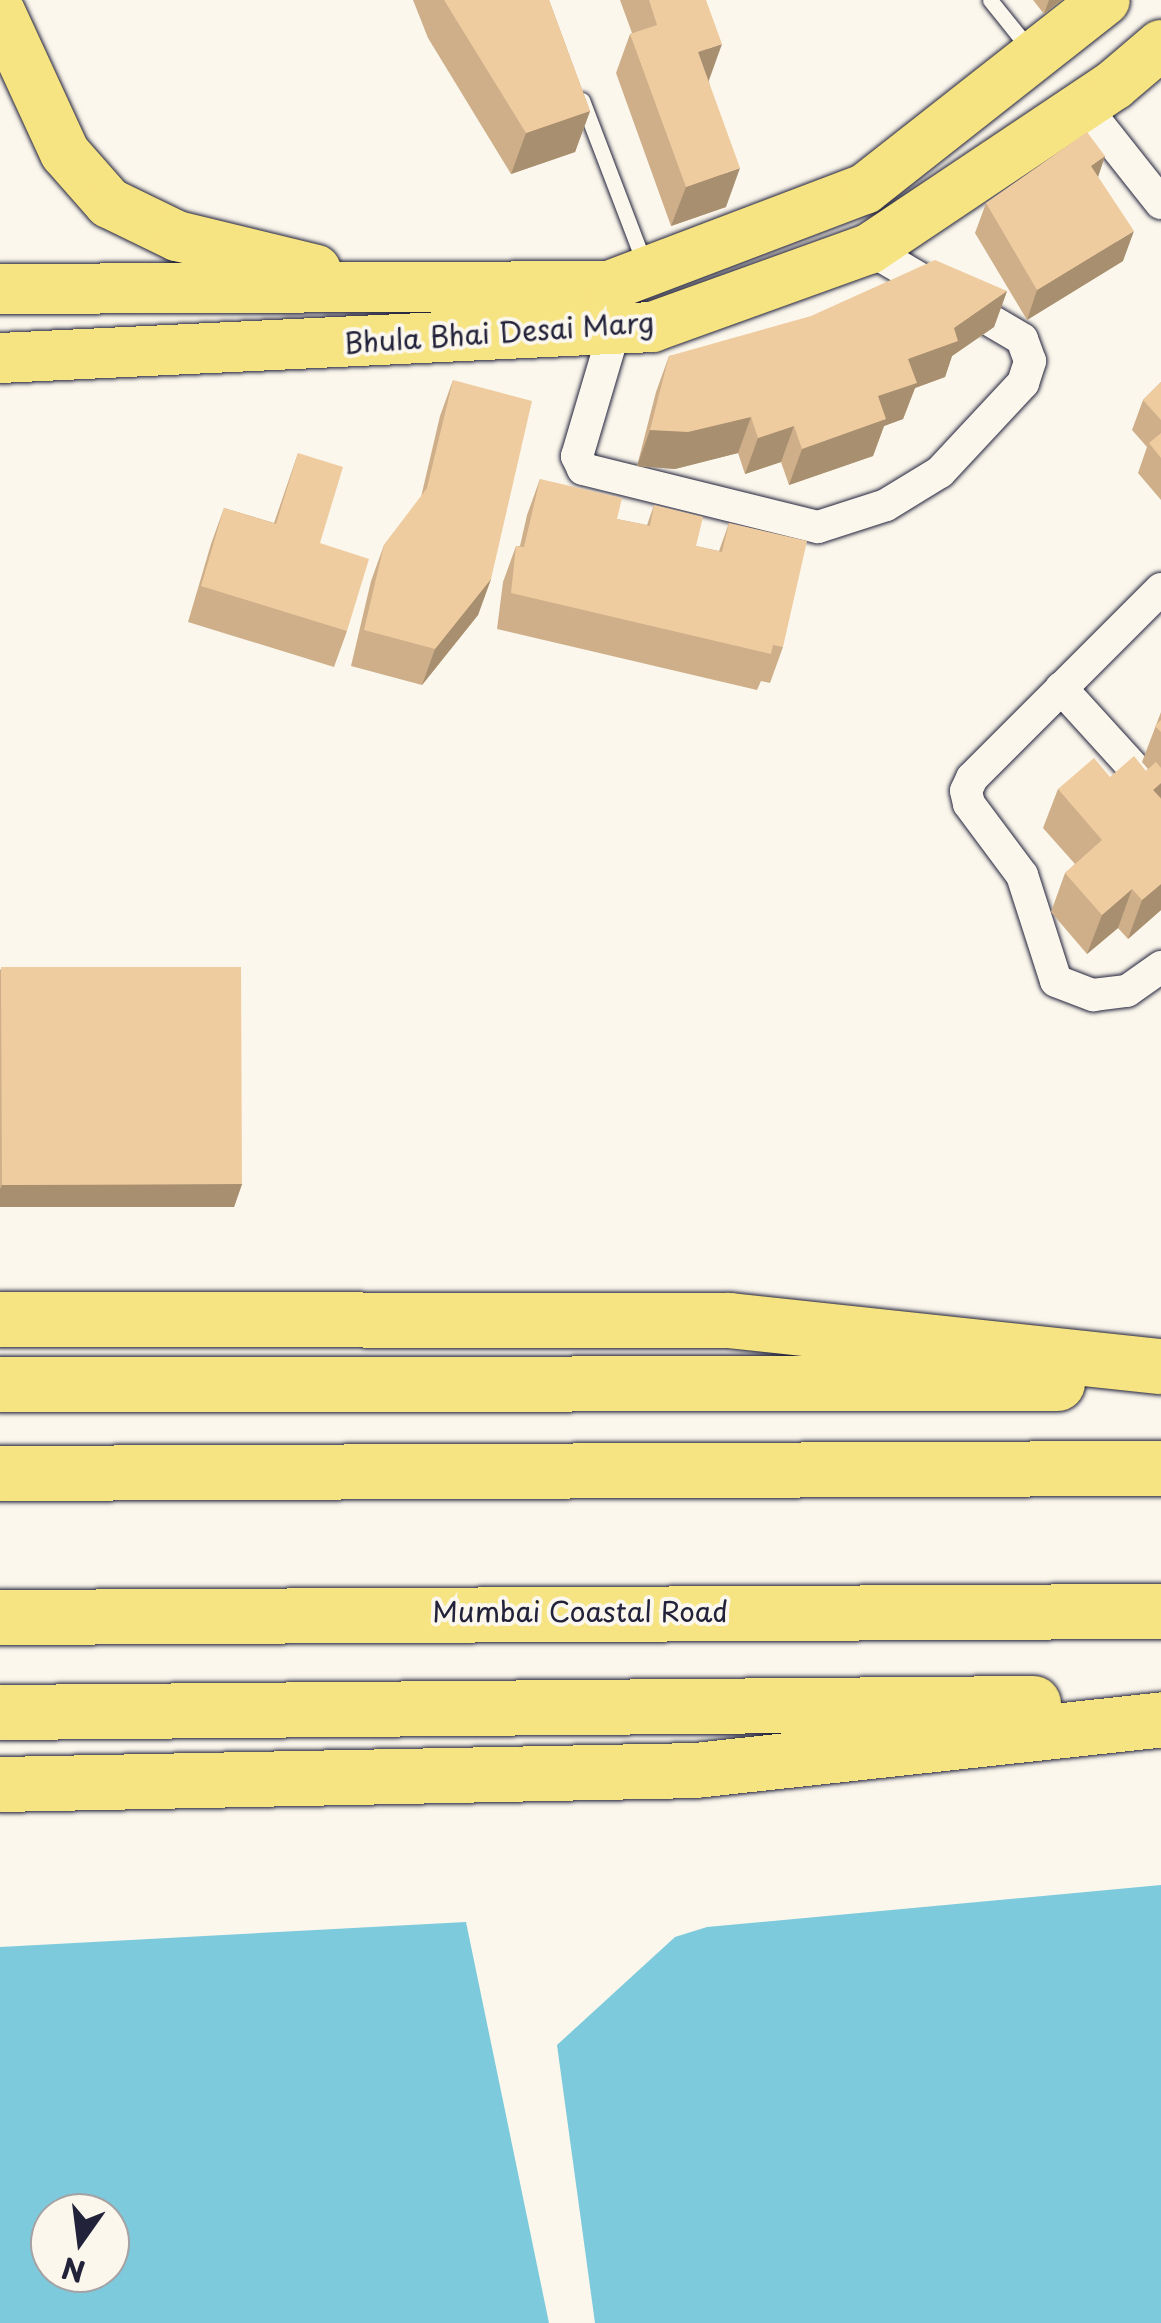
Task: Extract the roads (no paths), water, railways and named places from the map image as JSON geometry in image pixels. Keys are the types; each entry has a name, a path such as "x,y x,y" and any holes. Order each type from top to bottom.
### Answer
{"highway":[{"path":"0,1319 729,1320 1161,1366"},
{"path":"0,1384 1161,1382"},
{"path":"0,1473 1161,1468"},
{"name":"Mumbai Coastal Road","path":"0,1617 1161,1611"},
{"path":"0,1712 1161,1702"},
{"path":"0,1784 695,1770 1161,1719"}],"main road":[{"name":"Bhula Bhai Desai Marg","path":"1,282 398,290 609,286 865,189 1105,0"},
{"path":"0,12 65,153 109,202 177,236 398,290"},
{"name":"Bhula Bhai Desai Marg","path":"7,371 652,327 869,249 1084,106 1161,45"},
{"path":"1,282 7,371"}],"street":[{"path":"1084,106 1161,203"},
{"path":"615,328 577,456 583,469 818,527 853,516 940,472 1023,383 1030,361 1022,339 869,249"},
{"path":"1161,590 972,778 969,804 1022,875 1056,981 1093,994 1128,992 1161,967"},
{"path":"1061,688 1161,798"}],"lane":[{"path":"990,0 1036,58"},
{"path":"572,73 648,274"}],"water":[{"path":"1161,1885 1161,2323 595,2323 557,2045 675,1937 707,1927"},
{"path":"466,1922 549,2323 0,2323 0,1947"}]}
